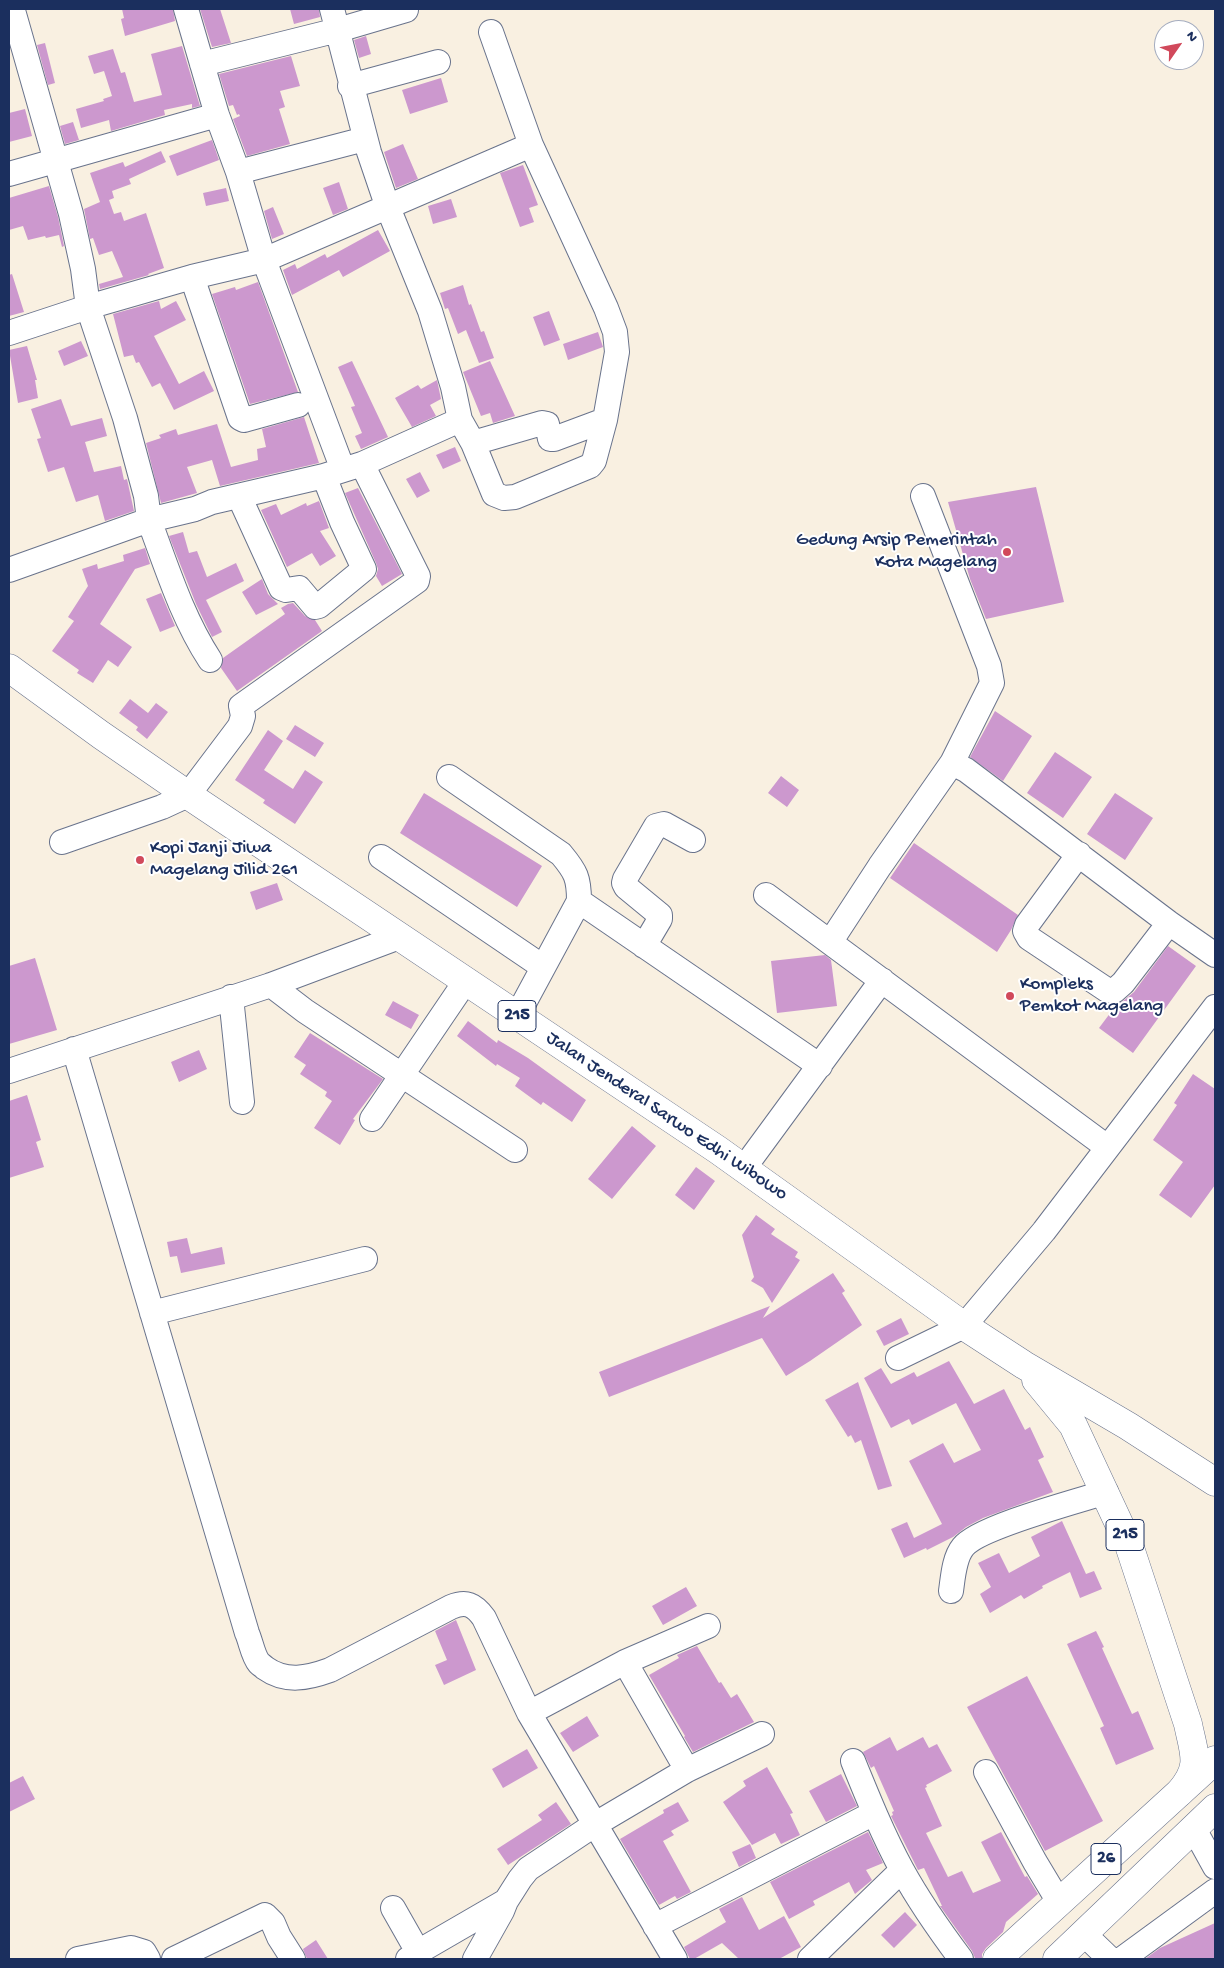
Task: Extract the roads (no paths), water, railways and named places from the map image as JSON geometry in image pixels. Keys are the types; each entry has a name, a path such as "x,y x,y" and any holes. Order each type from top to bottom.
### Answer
{"main road":[{"name":"Jalan Jenderal Sarwo Edhi Wibowo","path":"9,668 188,795 744,1168 964,1326 1024,1365 1128,1426 1215,1482"},
{"name":"Jalan Jenderal Sarwo Edhi Wibowo","path":"1024,1365 1073,1425 1101,1480 1130,1545 1188,1724 1194,1753 1193,1775 1174,1798"},
{"path":"1101,1480 1098,1449 1104,1438 1112,1432 1128,1426"},
{"name":"Jalan Jenderal Sarwo Edhi Wibowo","path":"1188,1724 1200,1746 1215,1761"},
{"name":"26","path":"997,1959 1215,1761"},
{"name":"26","path":"1057,1959 1215,1808"}],"street":[{"path":"11,9 27,58 54,160 71,214 83,269 88,307 126,418 146,496 149,520 183,611 198,642 210,660"},
{"path":"62,842 162,807 188,795 240,726 243,716 241,706 419,579 343,470 264,260 238,172 217,115 186,9"},
{"path":"202,64 335,19 406,10"},
{"path":"335,19 350,86 365,140 387,205 430,311 453,388 460,420 473,443 494,494 504,498 515,497 590,466 594,462 605,420 617,352 615,332 606,308 531,145 491,32"},
{"path":"350,86 438,62"},
{"path":"9,174 217,115"},
{"path":"238,172 365,140"},
{"path":"9,333 88,307 192,277 264,260 387,205 531,145"},
{"path":"192,277 240,418 244,420 298,405"},
{"path":"9,570 149,520 343,470 460,420"},
{"path":"473,443 542,423 547,424 550,439 554,439 605,420"},
{"path":"239,496 281,588 286,590 298,588 315,607 319,606 364,569 342,522 343,470"},
{"path":"831,941 952,762 992,683 989,666 923,496"},
{"path":"952,762 966,770 1169,923 1215,955"},
{"path":"449,777 561,854 570,864 579,883 579,901 517,1016"},
{"path":"644,946 660,919 660,915 626,887 625,879 656,826 664,824 693,840"},
{"path":"1078,854 1027,925 1025,931 1029,938 1107,990 1114,991 1123,983 1169,923"},
{"path":"380,857 543,967"},
{"path":"766,895 831,941 1107,1147"},
{"path":"579,901 820,1066"},
{"path":"9,1071 271,985 399,937"},
{"path":"744,1168 882,980"},
{"path":"372,1119 466,982"},
{"path":"271,985 305,1011 401,1076 515,1150"},
{"path":"231,997 242,1102"},
{"path":"898,1358 964,1326 993,1294 1044,1231 1215,1009"},
{"path":"74,1049 247,1633 259,1663 273,1673 284,1676 297,1679 311,1677 330,1670 450,1607 459,1604 473,1605 484,1618 529,1713 674,1959"},
{"path":"152,1313 365,1259"},
{"path":"951,1591 958,1554 964,1545 973,1538 1101,1480"},
{"path":"529,1713 625,1662 708,1626"},
{"path":"625,1662 687,1770"},
{"path":"475,1959 504,1906 528,1869 594,1825 687,1770 762,1734"},
{"path":"854,1761 874,1813 902,1870 938,1928 961,1959"},
{"path":"986,1772 1059,1902"},
{"path":"654,1926 874,1813"},
{"path":"1194,1829 1215,1867"},
{"path":"810,1959 902,1870"},
{"path":"1122,1959 1215,1891"},
{"path":"393,1908 413,1955 504,1906"},
{"path":"174,1959 265,1914 273,1922 279,1937 293,1959"},
{"path":"1084,1934 1110,1959"},
{"path":"78,1959 131,1948 144,1952 148,1959"}],"place":[{"name":"Gedung Arsip Pemerintah Kota Magelang","path":"1007,552"},
{"name":"Kopi Janji Jiwa Magelang Jilid 261","path":"140,860"},
{"name":"Kompleks Pemkot Magelang","path":"1010,996"}]}
